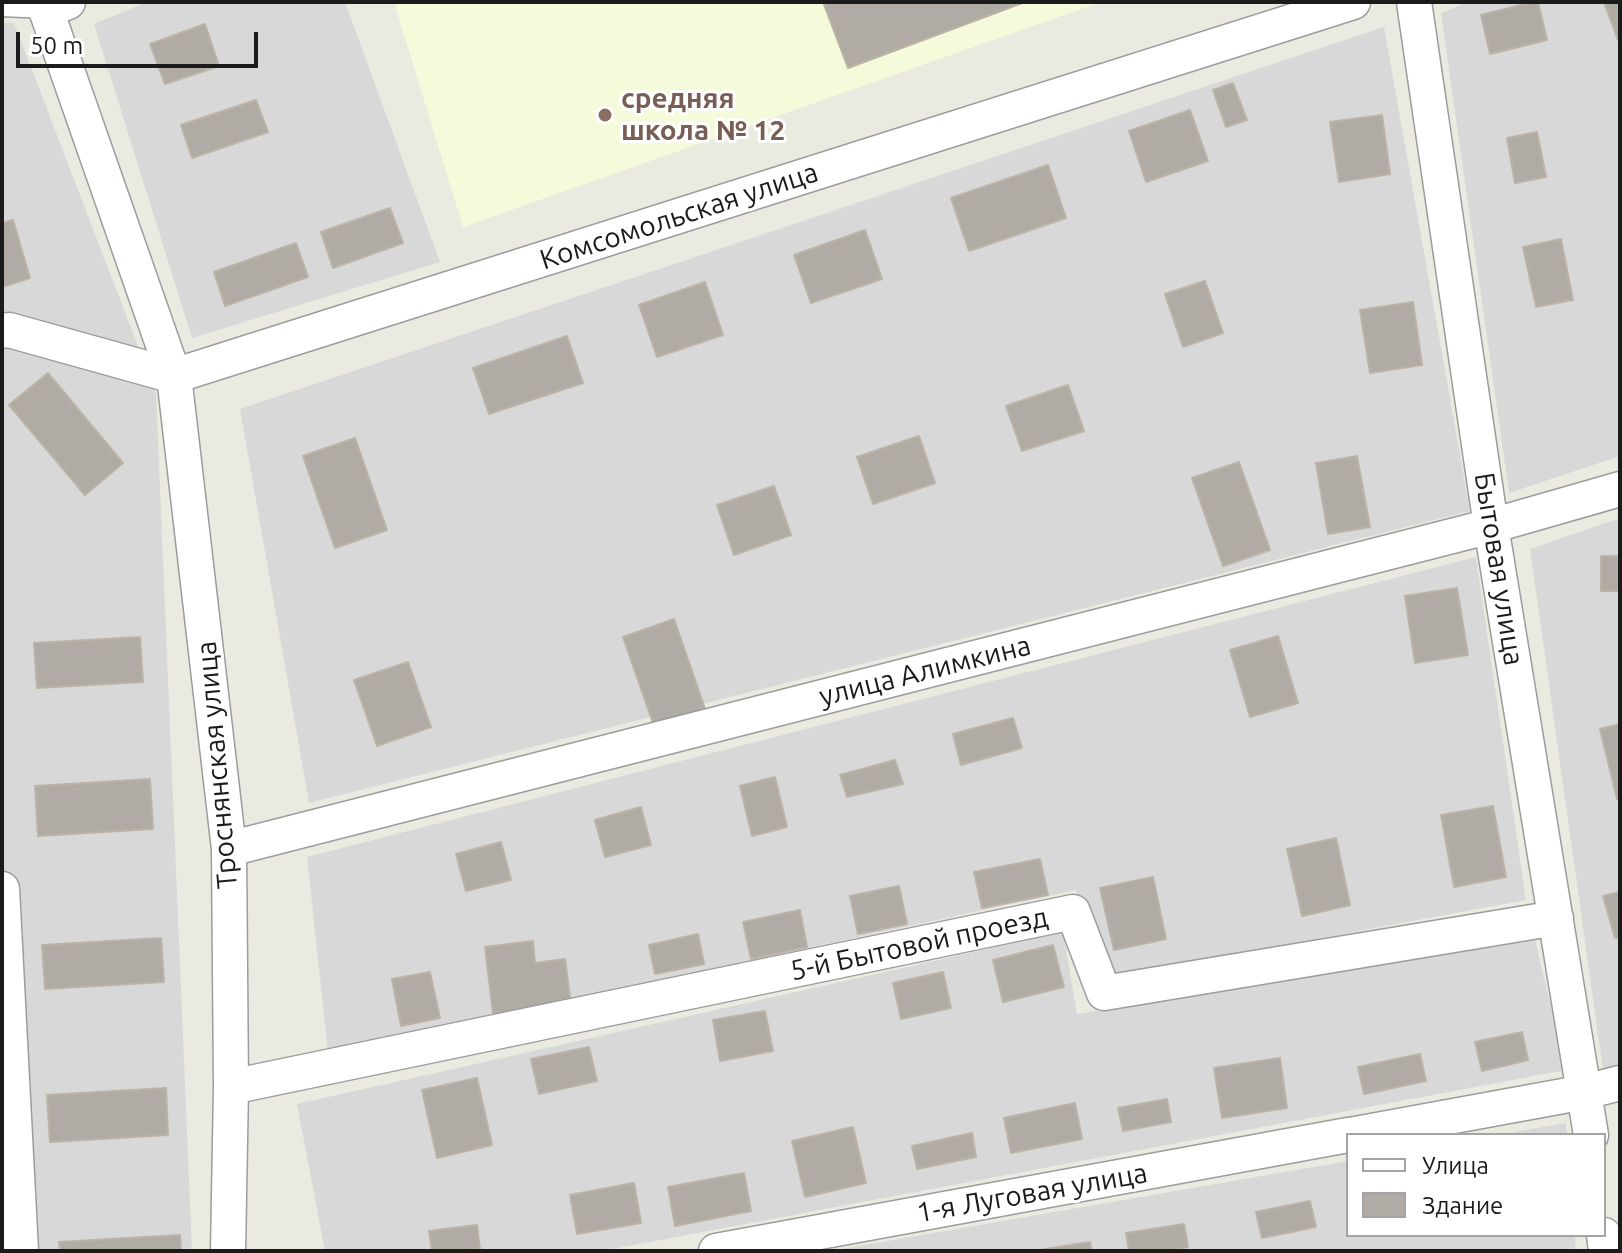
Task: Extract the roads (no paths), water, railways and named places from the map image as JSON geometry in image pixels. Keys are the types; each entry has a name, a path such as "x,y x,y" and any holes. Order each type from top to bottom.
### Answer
{"street":[{"name":"Комсомольская улица","path":"174,376 1353,2"},
{"name":"Бытовая улица","path":"1414,2 1491,526 1591,1133"},
{"name":"Троснянская улица","path":"57,6 174,376 229,849 231,1087 228,1251"},
{"path":"4,333 174,376"},
{"name":"улица Алимкина","path":"229,849 1491,526 1620,489"},
{"path":"2,889 21,1251"},
{"name":"5-й Бытовой проезд","path":"231,1087 1073,912 1104,993 1556,918"},
{"name":"1-я Луговая улица","path":"1360,1133 1620,1083"},
{"name":"1-я Луговая улица","path":"716,1251 1346,1136"}],"lane":[{"path":"2,8 57,6"}],"place":[{"name":"средняя школа № 12","path":"605,115"}]}
